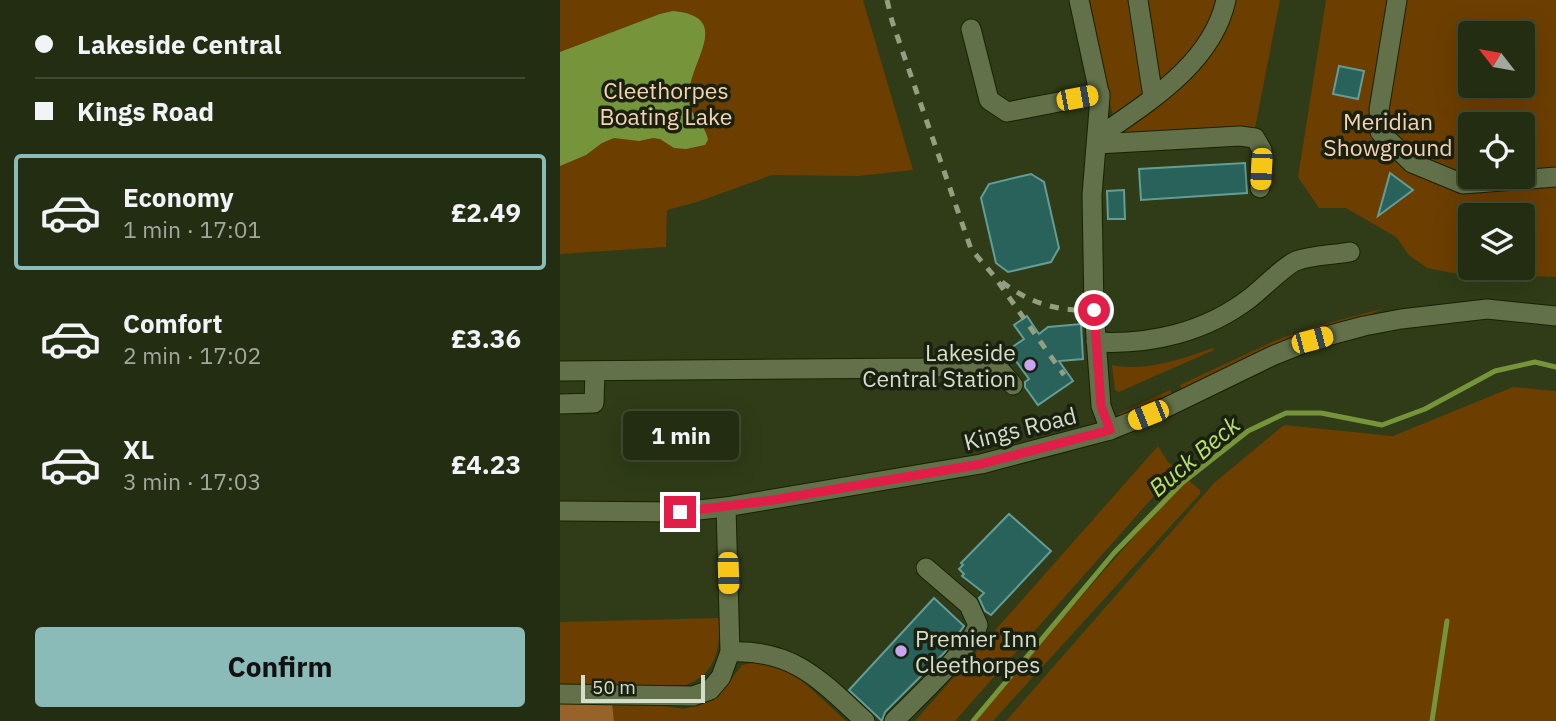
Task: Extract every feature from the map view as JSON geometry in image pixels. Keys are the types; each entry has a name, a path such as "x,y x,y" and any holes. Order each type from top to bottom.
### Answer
{"street":[{"path":"1079,0 1100,94 1092,195 1096,342 1101,406 1110,430"},
{"path":"1138,0 1153,97"},
{"path":"1097,141 1182,73 1206,49 1222,20 1226,0"},
{"path":"1397,0 1378,110 1380,132 1412,163 1463,184 1556,177"},
{"path":"971,29 989,100 1007,112 1100,94"},
{"path":"1097,141 1240,136 1255,138 1262,150 1260,188"},
{"path":"1096,342 1142,341 1186,331 1238,307 1270,283 1287,265 1298,260 1350,252"},
{"name":"Kings Road","path":"560,512 680,512 726,507 981,464 1110,430 1167,407 1272,356 1312,340 1364,326 1487,309 1556,316"},
{"path":"560,371 922,368 994,363 1013,385"},
{"path":"560,404 594,403 595,370"},
{"path":"560,694 693,696 710,690 721,677 730,652 726,507"},
{"path":"894,721 959,653 975,634 978,625 969,605 926,568"},
{"path":"730,652 763,653 786,659 818,678 865,721"}],"green space":[{"name":"Cleethorpes Boating Lake","path":"560,0 863,0 913,170 858,176 772,175 667,210 666,247 560,254"},
{"path":"1090,0 1280,0 1255,128 1117,138"},
{"name":"Meridian Showground","path":"1326,0 1556,0 1556,277 1535,276 1535,203 1458,203 1458,273 1427,268 1409,255 1396,237 1346,208 1319,208 1298,177"},
{"path":"1385,308 1183,393 1180,385 1274,341 1313,327"},
{"path":"1213,348 1214,350 1119,392 1115,390 1112,365 1151,366"},
{"path":"1513,387 1556,391 1556,721 1006,721 1214,483 1284,425 1393,436"},
{"path":"1170,390 1174,397 1121,416 1118,414"},
{"path":"1158,446 1177,470 955,721 915,721"},
{"path":"1186,478 1200,490 1200,494 993,721 971,721"},
{"path":"720,618 719,640 711,666 697,680 686,685 560,686 560,622"},
{"path":"757,662 781,666 796,675 846,721 614,721 612,702 645,703 684,709 704,703 729,682 742,665"}],"shaded area":[{"path":"673,11 692,15 702,23 705,33 690,88 689,102 707,135 705,145 686,149 674,148 660,139 639,141 614,138 586,155 560,166 560,52"},
{"path":"612,702 614,721 560,721 560,703"}],"building":[{"path":"1339,66 1364,71 1358,99 1333,94"},
{"path":"1245,163 1247,193 1141,200 1139,169"},
{"path":"1390,173 1413,190 1378,216"},
{"path":"1031,174 1044,182 1059,248 1051,262 1008,272 996,263 981,198 989,184"},
{"path":"1124,190 1125,219 1108,219 1107,191"},
{"path":"1027,316 1039,334 1048,327 1081,324 1083,359 1059,361 1073,381 1038,405 1025,387 1025,382 1029,379 1008,350 1024,339 1014,325"},
{"path":"1009,514 1051,551 991,615 985,611 979,598 984,593 962,576 964,574 959,569 963,565 961,563"},
{"path":"934,598 964,626 944,653 885,712 882,721 849,690"}],"waterway":[{"name":"Buck Beck","path":"973,721 1114,553 1182,483 1248,431 1286,413 1321,413 1382,425 1425,409 1495,371 1535,362 1556,367"},
{"path":"1432,721 1447,621"}],"railway":[{"path":"887,0 971,249 994,276 1064,375"},
{"path":"1002,282 1038,302 1079,310"}],"place":[{"name":"Lakeside Central Station","path":"1030,365"},
{"name":"Premier Inn Cleethorpes","path":"901,651"}],"route":[{"path":"680,512 773,500 981,464 1110,430 1101,406 1094,310"}]}
